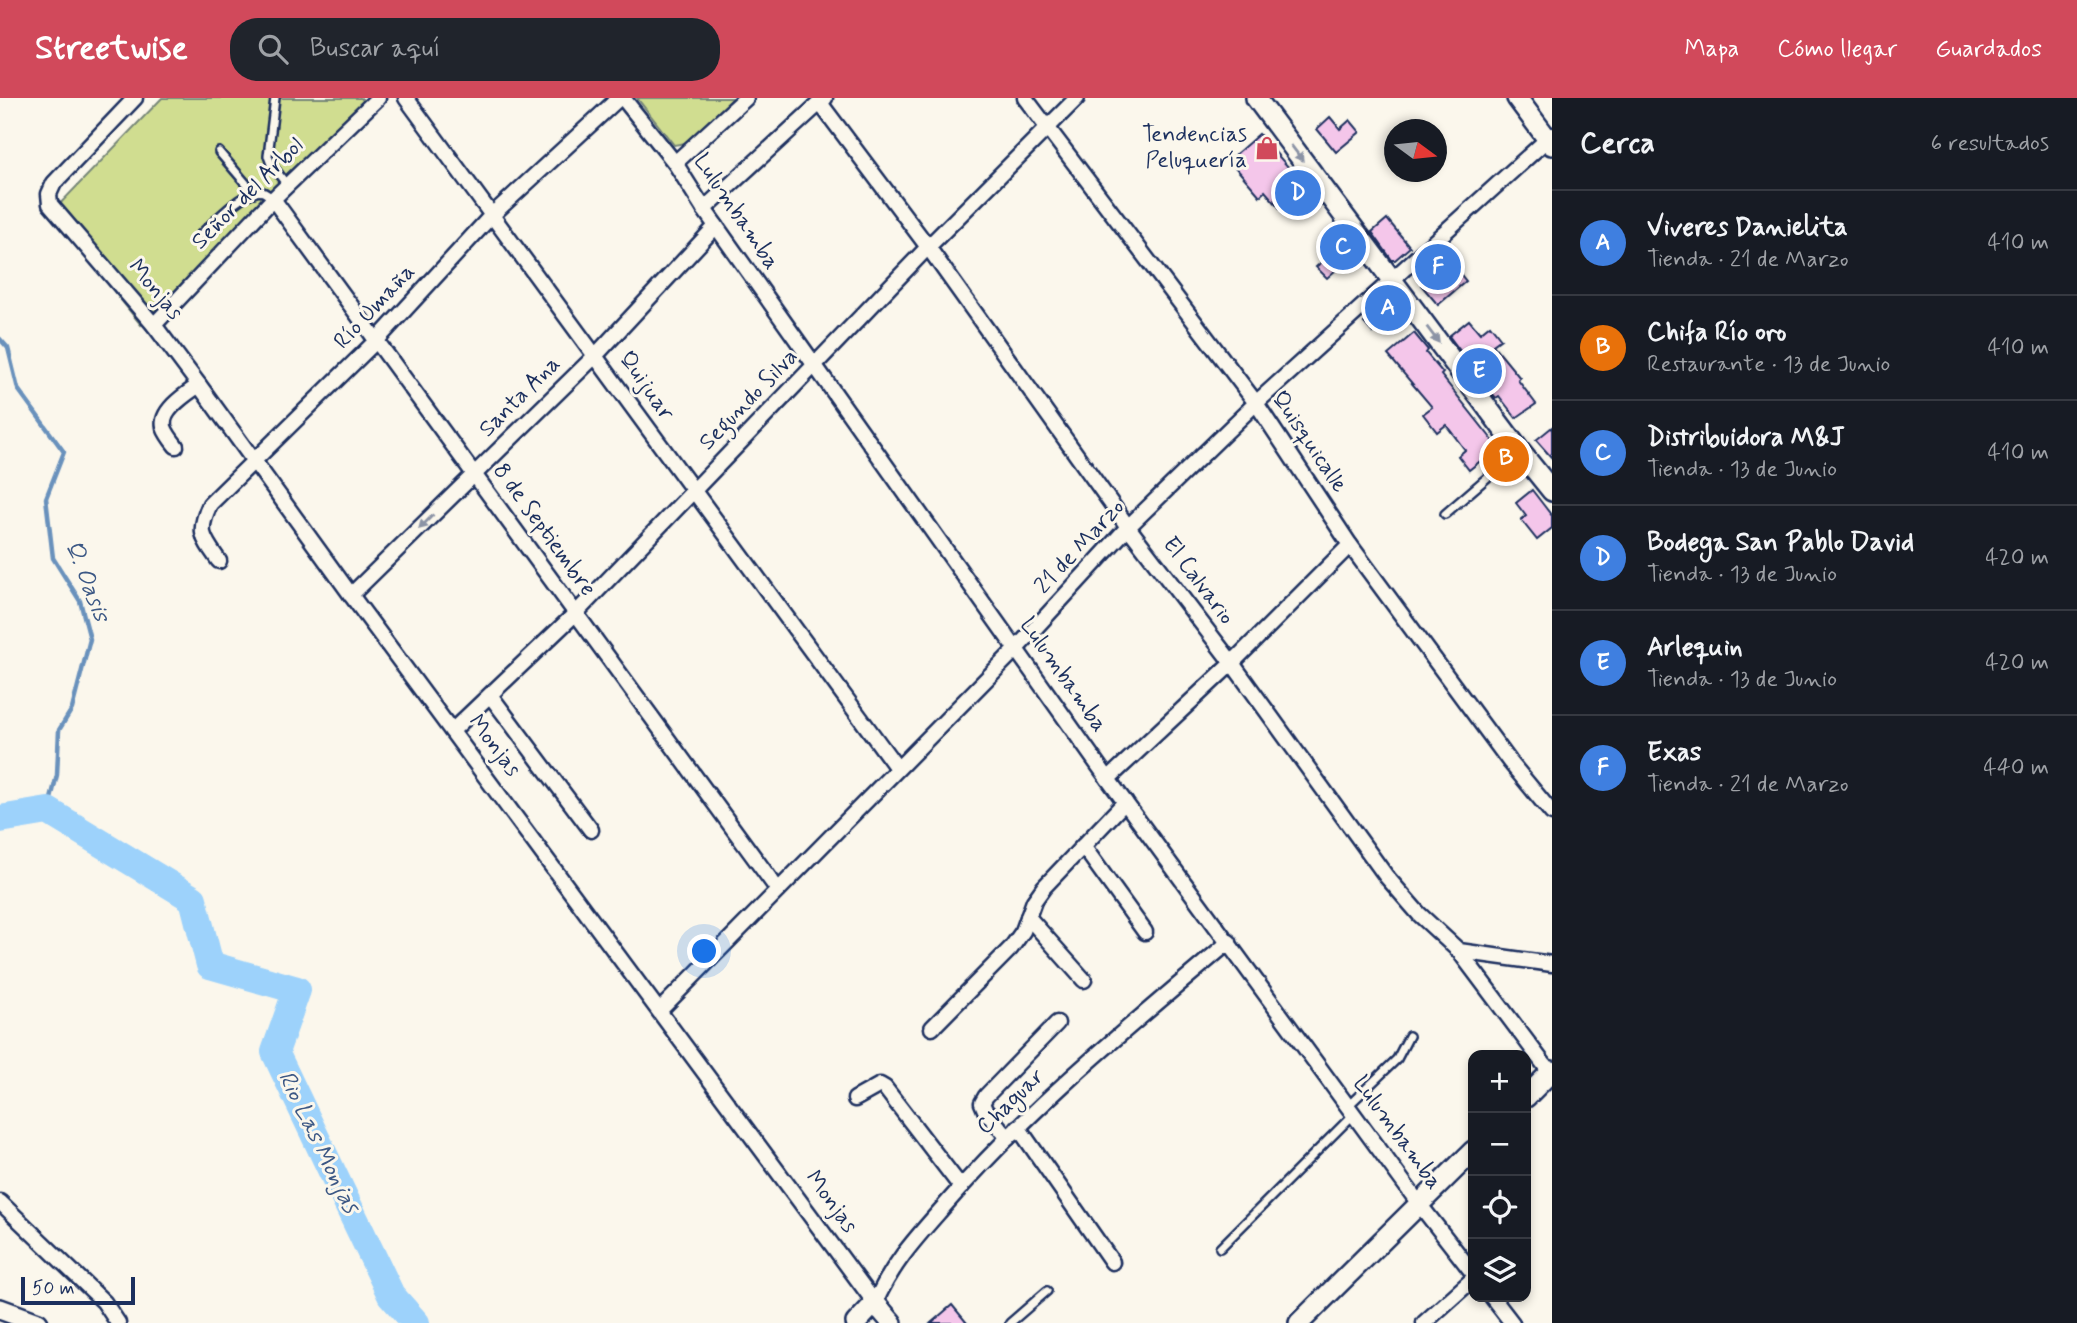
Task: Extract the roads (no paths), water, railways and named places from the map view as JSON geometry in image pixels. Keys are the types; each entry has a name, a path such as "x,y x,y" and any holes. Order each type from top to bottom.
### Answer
{"main road":[{"path":"1255,98 1552,491"},
{"path":"1517,98 1550,139"},
{"path":"1531,1092 1551,1073"},
{"path":"1299,1323 1468,1156"},
{"name":"Chaguar","path":"856,1323 875,1303"},
{"name":"Monjas","path":"875,1303 892,1323"},
{"path":"0,1309 38,1323"}],"street":[{"name":"Monjas","path":"135,98 54,183 49,194 50,204 154,325 351,596 875,1303"},
{"name":"Señor del Arbol","path":"154,325 273,199 379,98"},
{"name":"Quijuar","path":"406,98 897,768"},
{"name":"Río Umaña","path":"219,561 204,540 201,530 210,504 377,340 492,215 621,98"},
{"name":"Lulumbamba","path":"621,98 675,163 704,209 1108,779 1468,1267"},
{"path":"675,163 746,98"},
{"name":"Quisquicalle","path":"1025,98 1256,403 1350,545 1510,762 1552,813"},
{"name":"Segundo Silva","path":"452,731 577,612 928,247 1077,98"},
{"path":"704,209 823,100"},
{"name":"El Calvario","path":"823,100 1128,527 1232,663 1386,876 1419,914 1459,951 1551,1073"},
{"name":"21 de Marzo","path":"660,1010 1016,649 1128,527 1256,403 1550,139"},
{"name":"8 de Septiembre","path":"273,199 778,890"},
{"name":"Santa Ana","path":"351,596 596,355 716,226"},
{"path":"176,446 164,426 164,417 199,385"},
{"path":"1108,779 1232,663 1350,545"},
{"path":"490,695 591,830"},
{"path":"932,1028 1011,948 1023,931 1034,901 1044,887 1125,802"},
{"path":"1083,846 1145,932"},
{"path":"1028,917 1084,980"},
{"name":"Chaguar","path":"875,1303 895,1262 1013,1133 1099,1052 1229,942"},
{"path":"1459,951 1552,964"},
{"path":"1057,1023 982,1103 985,1110 1013,1133 1112,1262"},
{"path":"855,1099 880,1085 885,1088 961,1187"},
{"path":"0,1202 104,1303 118,1323"},
{"path":"1424,1323 1468,1283"},
{"path":"1496,1302 1512,1323"}],"lane":[{"path":"275,98 268,156 287,185"},
{"path":"219,152 254,193"},
{"path":"197,238 229,207 254,193 266,192 273,199"},
{"path":"1445,514 1519,450"},
{"path":"1220,1248 1397,1059 1409,1036"},
{"path":"1010,1323 1047,1291"}],"waterway":[{"name":"Q. Oasis","path":"0,339 8,348 18,389 64,452 46,498 53,558 80,601 90,639 72,709 59,730 57,775 48,811"},
{"name":"Rio Las Monjas","path":"0,819 48,811 193,899 210,965 297,990 275,1052 391,1295 416,1323"}],"place":[{"name":"Tendencias Peluquería","path":"1267,148"},
{"name":"Bodega San Pablo David","path":"1298,193"},
{"name":"Distribuidora M&J","path":"1343,247"},
{"name":"Exas","path":"1438,267"},
{"name":"Viveres Danielita","path":"1388,308"},
{"name":"Arlequin","path":"1479,371"},
{"name":"Chifa Río oro","path":"1506,459"}]}
